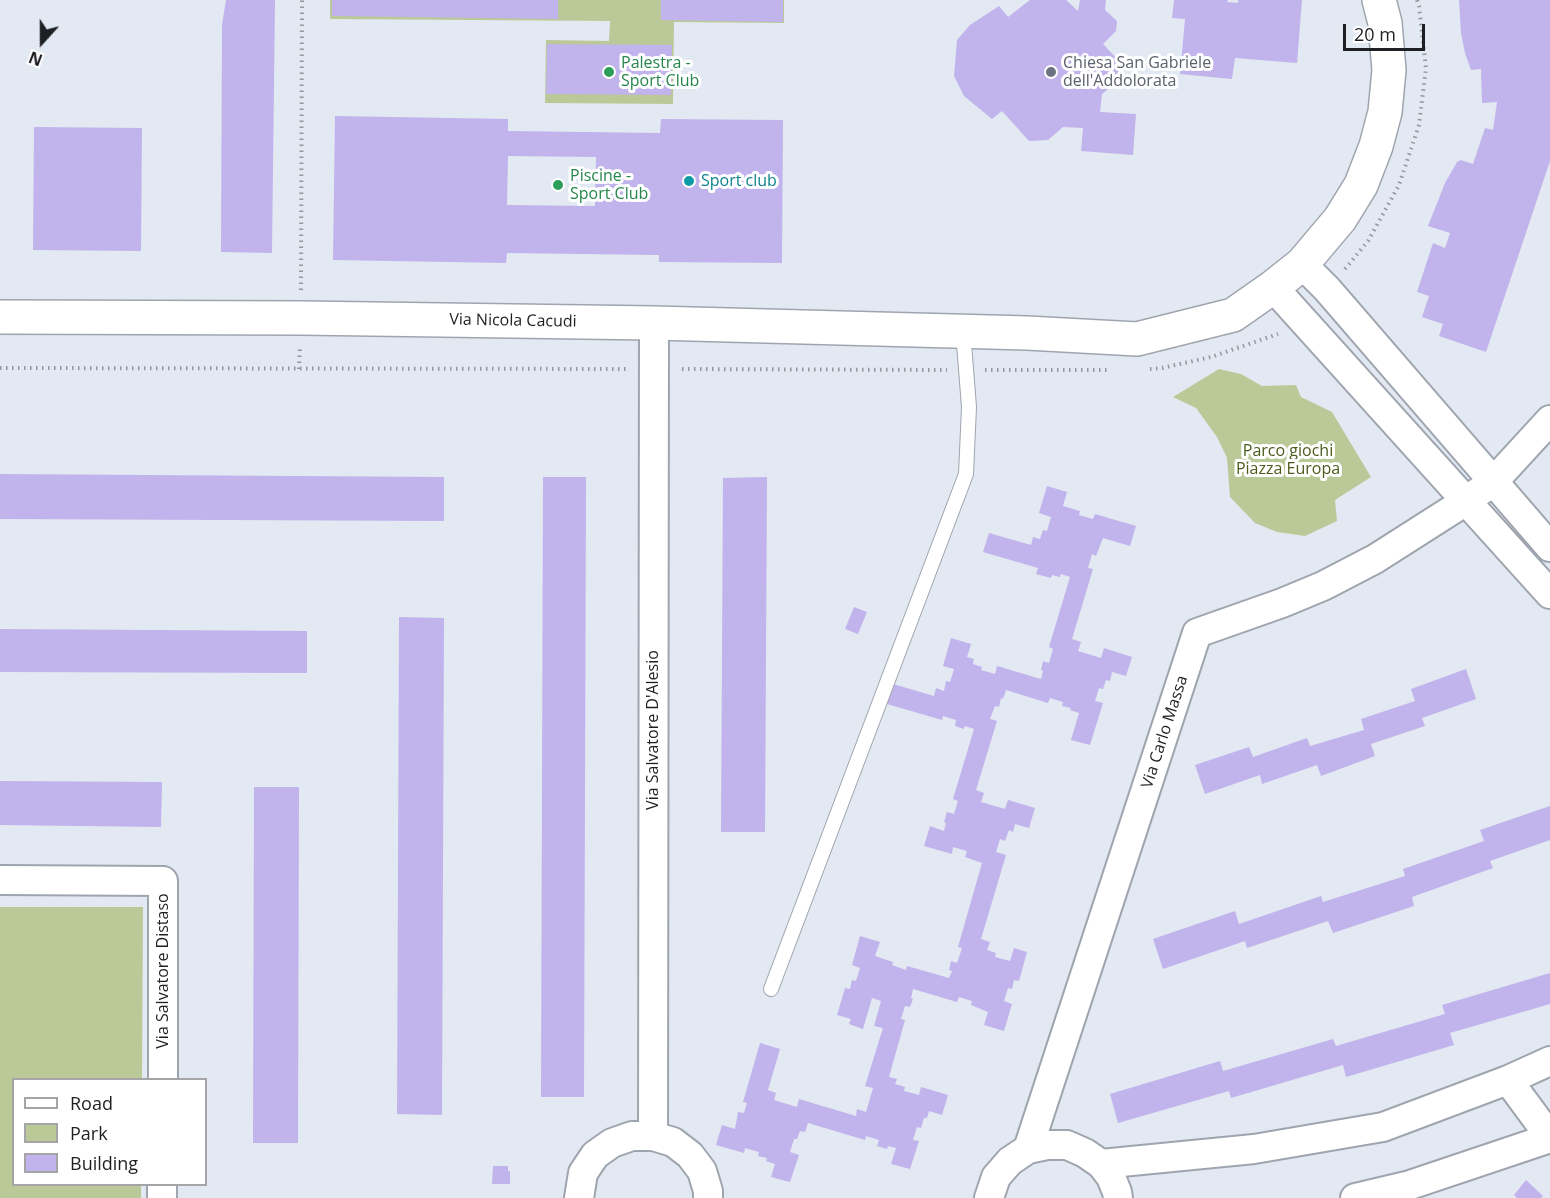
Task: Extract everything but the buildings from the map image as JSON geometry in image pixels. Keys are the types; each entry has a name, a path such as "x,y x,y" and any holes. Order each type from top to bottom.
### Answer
{"street":[{"name":"Via Nicola Cacudi","path":"0,317 654,323 1026,333 1137,339 1233,315 1302,264 1340,219 1361,185 1376,146 1385,112 1389,70 1385,23 1379,0"},
{"path":"1302,264 1327,289 1550,547"},
{"path":"1273,287 1550,594"},
{"name":"Via Salvatore D'Alesio","path":"653,1136 654,323"},
{"name":"Via Carlo Massa","path":"1028,1149 1197,633 1323,586 1375,559 1494,481 1550,420"},
{"name":"Via Salvatore Distaso","path":"0,880 163,881 162,1078"},
{"path":"1101,1164 1254,1149 1383,1127 1508,1080 1550,1061"},
{"path":"1355,1198 1410,1185 1550,1138 1508,1080"},
{"path":"579,1198 583,1173 595,1155 612,1143 632,1136 653,1136 673,1142 690,1155 702,1171 708,1198"},
{"path":"989,1198 996,1177 1010,1161 1028,1149 1047,1144 1067,1145 1085,1152 1101,1164 1111,1177 1118,1198"}],"lane":[{"path":"771,989 966,474 969,407 963,331"}],"path":[{"path":"299,369 302,0"}],"green space":[{"name":"Palestra - Sport Club","path":"330,0 784,0 784,23 674,22 673,104 545,103 546,40 609,41 610,21 330,19"},
{"name":"Parco giochi Piazza Europa","path":"1219,369 1241,374 1262,386 1296,385 1301,397 1332,412 1371,477 1335,500 1337,521 1305,536 1277,532 1255,523 1230,497 1227,458 1217,437 1196,408 1173,397"},
{"path":"0,907 143,907 142,1078 12,1078 12,1186 141,1186 141,1198 0,1198"}],"place":[{"name":"Palestra - Sport Club","path":"609,72"},
{"name":"Chiesa San Gabriele dell'Addolorata","path":"1051,72"},
{"name":"Sport club","path":"689,181"},
{"name":"Piscine - Sport Club","path":"558,185"}]}
